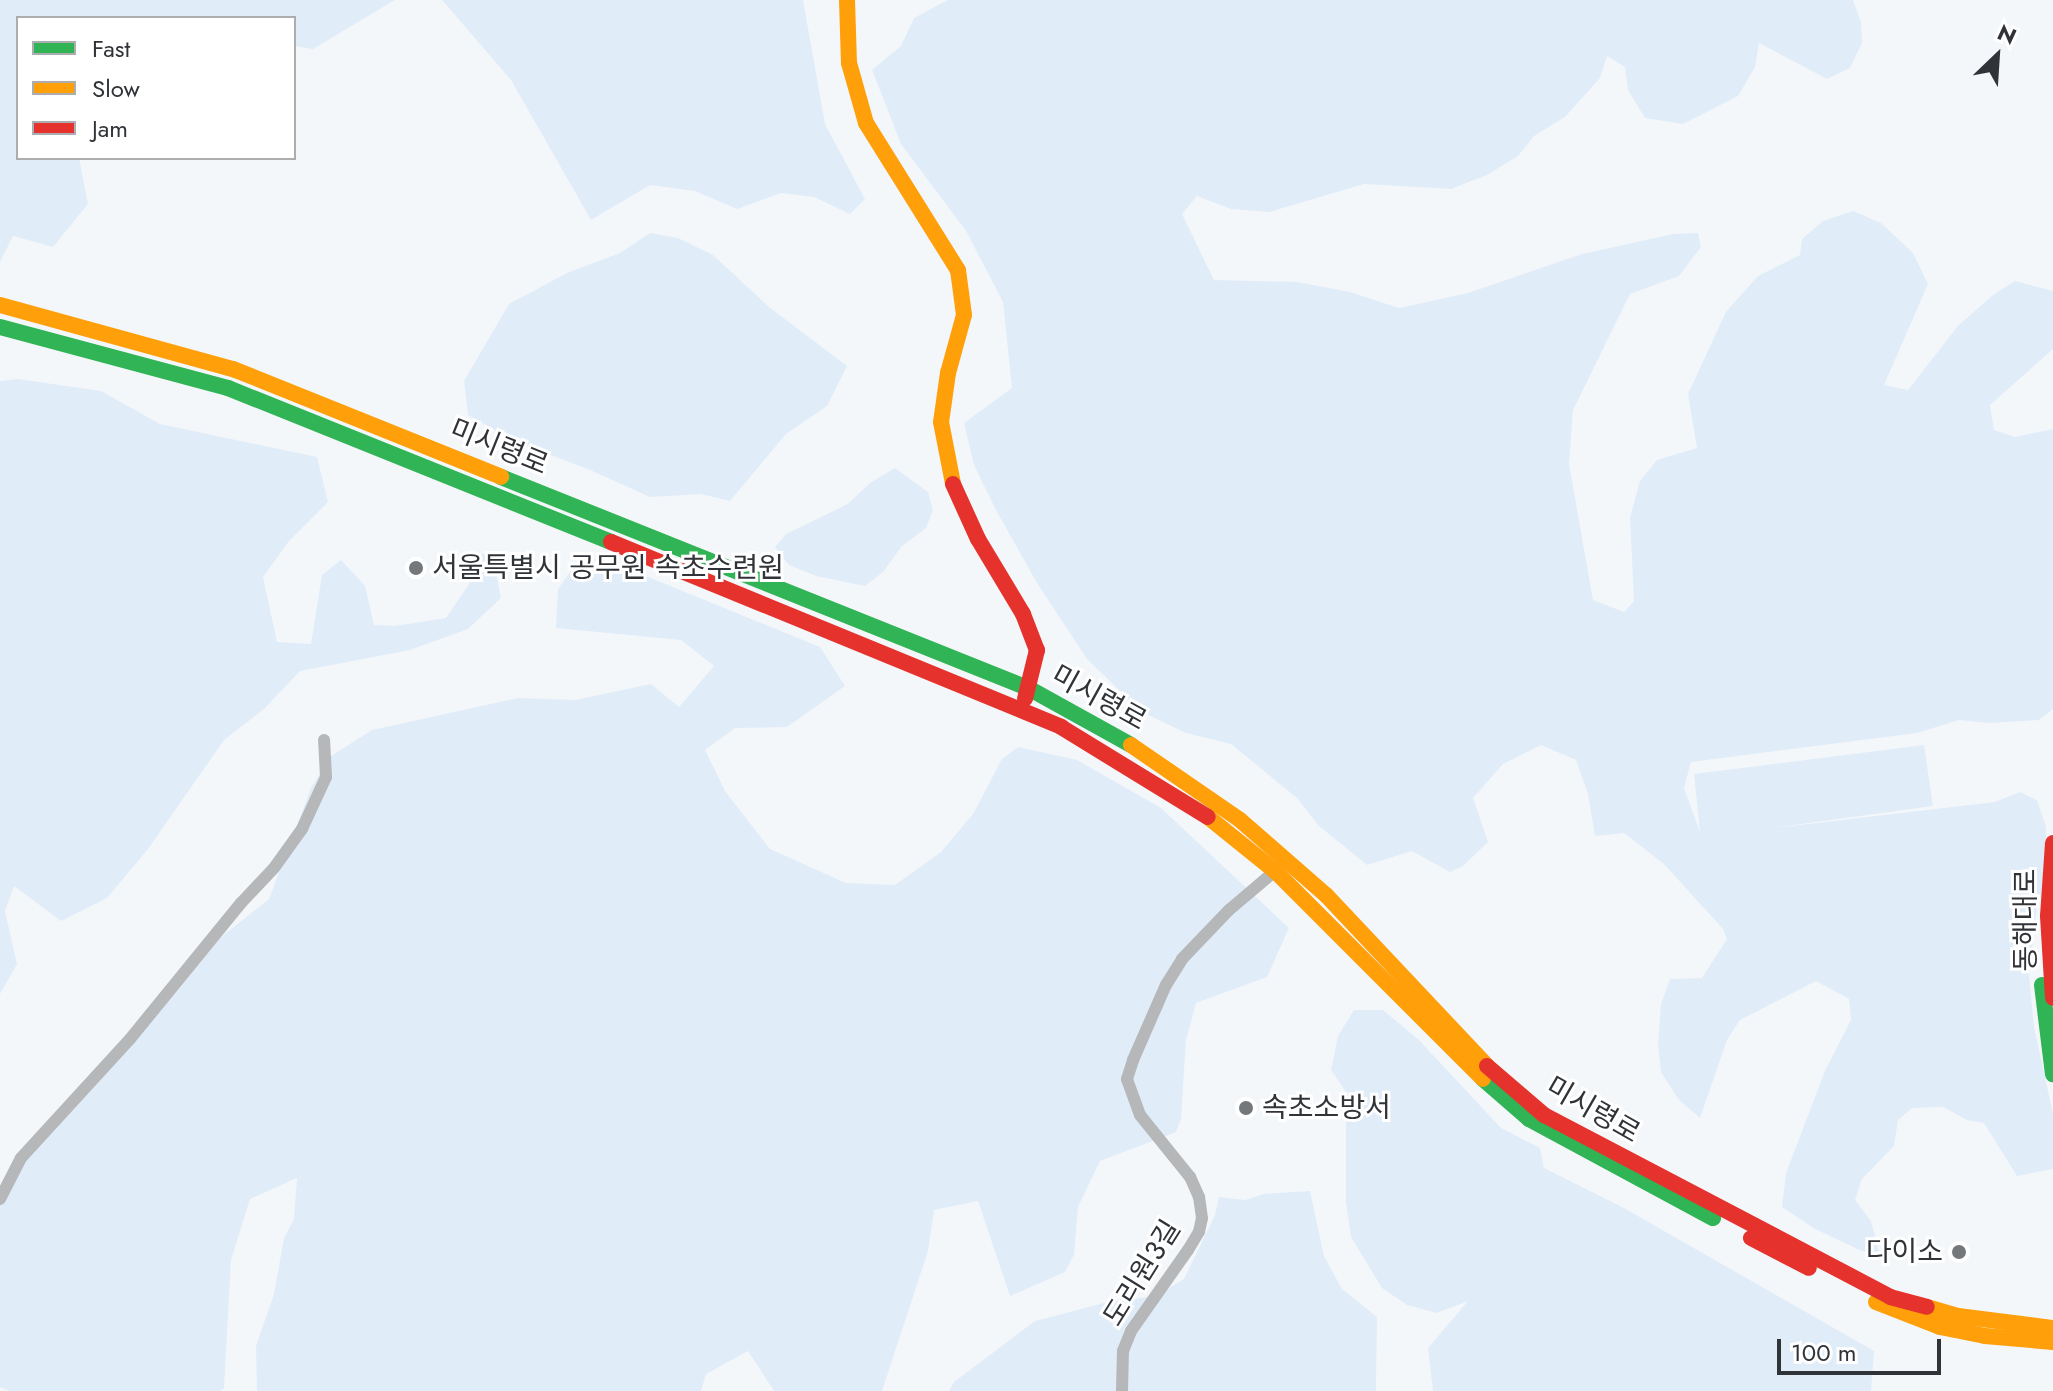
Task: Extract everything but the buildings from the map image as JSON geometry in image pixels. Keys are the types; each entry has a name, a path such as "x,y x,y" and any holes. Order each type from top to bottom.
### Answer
{"main road":[{"path":"847,0 849,63 866,123 958,270 964,315 948,373 941,422 950,477 978,539 1023,614 1037,650 1030,689 1020,708"},
{"name":"미시령로","path":"0,305 260,379 1030,689 1141,751 1240,820 1366,933 1488,1067 1544,1115 1890,1297 1946,1314 2053,1328"},
{"name":"미시령로","path":"0,327 228,388 362,439 1020,708 1154,780 1194,806 1275,871 1500,1095 1547,1130 1802,1265 1909,1317 1985,1336 2053,1342"},
{"name":"동해대로","path":"2053,843 2049,939 2053,998"},
{"path":"2049,939 2042,981 2053,1074"}],"street":[{"path":"0,1199 21,1158 130,1039 241,903 274,868 302,829 326,777 324,740"},
{"name":"도리원3길","path":"1122,1391 1123,1351 1131,1331 1193,1241 1202,1218 1199,1197 1190,1177 1140,1115 1127,1079 1166,985 1182,959 1229,910 1275,871"}],"shaded area":[{"path":"0,0 395,0 313,49 296,46 296,16 16,16 16,160 79,160 88,204 53,247 13,236 0,262"},
{"path":"442,0 803,0 825,124 865,199 850,214 814,197 781,193 737,209 695,191 650,185 591,220 511,80"},
{"path":"948,0 1853,0 1861,22 1862,43 1850,68 1827,79 1759,43 1755,67 1738,96 1683,124 1645,118 1628,90 1625,67 1607,56 1600,78 1565,117 1534,136 1518,156 1487,175 1451,189 1364,184 1269,212 1231,209 1197,196 1182,214 1214,280 1297,282 1350,292 1399,308 1468,293 1582,254 1673,234 1698,233 1701,247 1679,276 1630,294 1573,410 1569,464 1593,600 1624,612 1634,601 1630,518 1640,481 1657,460 1697,448 1688,394 1726,312 1758,276 1800,255 1802,239 1823,221 1853,211 1881,223 1913,253 1928,284 1884,385 1908,390 1958,326 1993,295 2015,281 2053,291 2053,349 1990,405 1994,430 2015,437 2053,429 2053,709 2039,720 1989,723 1959,720 1917,733 1691,762 1684,788 1700,832 1694,774 1924,745 1933,806 1773,828 1995,802 2020,792 2037,800 2046,827 2045,880 2036,913 2029,975 2034,1027 2053,1114 2053,1169 2017,1176 1984,1123 1967,1120 1943,1107 1912,1108 1898,1120 1894,1146 1862,1179 1855,1200 1871,1221 1879,1252 1862,1251 1815,1229 1782,1207 1786,1173 1825,1071 1851,1020 1849,999 1816,981 1740,1020 1727,1040 1700,1118 1679,1100 1661,1072 1658,1045 1661,1004 1670,979 1702,978 1727,939 1723,929 1664,864 1624,833 1595,836 1588,794 1576,760 1541,745 1503,764 1473,798 1488,842 1463,866 1450,872 1412,851 1367,865 1319,826 1297,798 1231,744 1186,733 1142,712 1087,659 1037,583 997,512 974,465 964,423 1012,388 1003,302 966,231 901,144 872,70 901,46 914,18"},
{"path":"650,233 678,238 713,255 769,307 847,366 827,406 786,434 730,501 701,494 650,497 517,442 468,415 464,381 509,304 567,273 620,253"},
{"path":"18,379 101,391 160,424 317,457 328,502 289,541 263,577 277,642 311,644 322,575 341,560 365,586 374,625 395,626 446,618 469,584 480,554 501,555 497,578 501,598 468,629 410,650 300,671 264,709 224,740 148,849 107,898 61,921 14,886 5,911 17,964 0,994 0,381"},
{"path":"895,468 928,492 933,510 926,528 902,546 883,572 865,586 816,576 789,565 775,547 786,534 848,504 870,483"},
{"path":"619,565 820,647 845,686 787,727 735,728 705,750 725,791 770,849 846,883 895,885 941,852 973,814 1002,759 1018,747 1077,760 1161,808 1289,928 1267,977 1196,1003 1186,1040 1181,1119 1176,1132 1100,1161 1078,1207 1074,1255 1065,1272 1010,1296 978,1201 934,1210 928,1251 882,1391 774,1391 748,1351 706,1374 701,1391 257,1391 256,1346 274,1294 284,1238 294,1219 297,1178 250,1199 231,1260 224,1388 220,1391 9,1391 0,1387 0,1192 49,1127 146,1026 220,938 269,899 311,788 331,756 372,730 518,698 575,700 651,684 679,707 714,666 681,640 556,628 558,589 573,568"},
{"path":"1354,1010 1383,1010 1418,1039 1501,1128 1540,1148 1544,1168 1624,1208 1874,1351 1871,1391 1433,1391 1428,1348 1468,1301 1437,1313 1407,1305 1382,1288 1351,1237 1346,1202 1346,1092 1331,1070 1338,1036"},
{"path":"1310,1191 1324,1256 1342,1289 1377,1317 1376,1391 949,1391 954,1382 1035,1321 1108,1302 1156,1296 1184,1279 1215,1215 1219,1197 1245,1200 1264,1194"}],"traffic: fast":[{"path":"0,327 228,388 611,542"},
{"path":"501,477 1030,689 1131,745"},
{"path":"2042,985 2053,1074"},
{"path":"1483,1079 1529,1119 1713,1218"}],"traffic: slow":[{"path":"847,0 849,63 866,123 958,270 964,315 948,373 941,422 953,484"},
{"path":"0,305 233,369 501,477"},
{"path":"1131,745 1240,820 1326,895 1487,1066"},
{"path":"1208,817 1275,871 1483,1079"},
{"path":"1876,1302 1940,1327 1985,1336 2053,1342"},
{"path":"1927,1307 1958,1316 2053,1328"}],"traffic: jam":[{"path":"953,484 978,539 1023,614 1037,650 1025,699"},
{"path":"611,542 1061,727 1208,817"},
{"path":"2053,843 2048,916 2053,998"},
{"path":"1487,1066 1544,1115 1890,1297 1927,1307"},
{"path":"1751,1238 1809,1268"}],"place":[{"name":"서울특별시 공무원 속초수련원","path":"416,568"},
{"name":"속초소방서","path":"1246,1108"},
{"name":"다이소","path":"1959,1252"}]}
